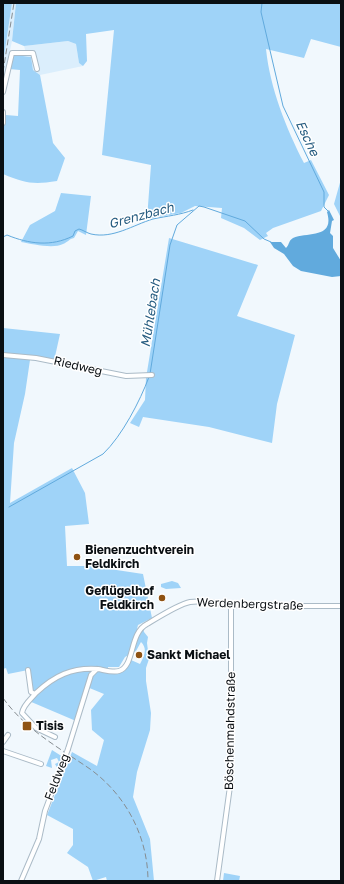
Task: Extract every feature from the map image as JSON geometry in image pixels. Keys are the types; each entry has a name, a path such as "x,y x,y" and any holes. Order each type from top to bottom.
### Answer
{"street":[{"path":"3,92 12,53 33,53 37,69"},
{"path":"3,123 4,113"},
{"name":"Riedweg","path":"3,355 36,358 126,376 150,375"},
{"name":"Werdenbergstraße","path":"97,669 116,672 121,671 130,656 133,643 141,628 189,602 197,601 231,605 341,606"},
{"name":"Böschenmahdstraße","path":"217,881 231,779 231,605"},
{"path":"89,669 92,673 97,669"},
{"path":"55,737 36,728 22,713 26,704 49,682 68,671 97,669"},
{"path":"28,670 31,692 35,694"},
{"name":"Feldweg","path":"21,881 39,839 45,811 68,749 92,673"},
{"path":"3,742 8,735"},
{"path":"3,751 41,764"}],"shaded area":[{"path":"3,3 12,3 3,63"},
{"path":"12,3 16,3 12,41 3,83 3,63"},
{"path":"16,3 341,3 341,47 311,39 304,58 266,49 275,93 291,136 304,163 311,160 329,195 321,211 273,228 266,233 268,236 260,240 244,228 221,218 222,208 195,206 181,213 147,219 151,165 102,155 114,30 86,34 87,61 83,66 79,63 76,44 68,41 24,46 12,41"},
{"path":"68,41 76,44 79,63 83,66 40,75 33,70 31,57 27,56 24,46"},
{"path":"15,55 31,57 33,70 40,75 53,143 65,158 57,181 35,183 3,174 3,129 6,115 18,116 20,70 9,69 12,57"},
{"path":"341,179 341,218 334,204"},
{"path":"61,193 91,196 86,235 78,231 74,238 63,244 54,246 42,246 21,242 30,225 55,211"},
{"path":"329,210 334,220 332,221 330,233 333,236 333,248 341,261 341,276 332,277 301,271 293,266 284,254 274,248 270,242 281,242 286,248 290,240 293,238 324,231 327,227 327,212"},
{"path":"169,238 258,265 237,316 295,335 277,404 272,443 209,427 143,417 139,427 130,423 145,400 146,378"},
{"path":"3,328 60,334 54,361 30,360 25,394 14,443 10,503 72,468 85,493 89,524 65,526 67,566 90,566 143,574 152,618 138,625 137,629 143,628 148,637 147,643 149,659 146,668 146,681 151,713 150,730 137,772 133,797 150,839 154,881 107,881 106,877 93,881 88,867 67,853 73,845 73,829 47,815 72,752 97,766 104,740 92,730 91,710 104,694 87,687 76,721 29,701 35,694 31,692 28,670 8,674 6,668 3,669","holes":["141,642 145,653 140,664 131,660 116,673 108,669 108,667 119,667 125,657 136,651"]},
{"path":"172,581 178,583 181,588 166,589 161,587 161,584"},
{"path":"52,750 63,757 58,769 55,764 59,762 57,758 51,760 52,768 46,766"},
{"path":"224,873 240,876 239,881 223,881"}],"waterway":[{"name":"Esche","path":"262,3 261,12 283,106 324,192 324,207 329,212"},
{"name":"Mühlebach","path":"150,374 170,245 177,225 199,206 245,221 264,239 271,242"},
{"name":"Grenzbach","path":"3,237 7,235 32,242 48,243 73,236 75,231 79,229 91,234 107,235 123,231 153,219 193,210"},
{"name":"Mühlebach","path":"9,507 103,454 117,438 130,418 149,377"}],"railway":[{"path":"3,72 14,3"},
{"path":"3,698 32,729 90,769 103,779 114,791 124,804 139,833 144,849 148,881"}],"place":[{"name":"Bienenzuchtverein Feldkirch","path":"77,557"},
{"name":"Geflügelhof Feldkirch","path":"162,598"},
{"name":"Sankt Michael","path":"139,655"},
{"name":"Tisis","path":"27,726"}]}
